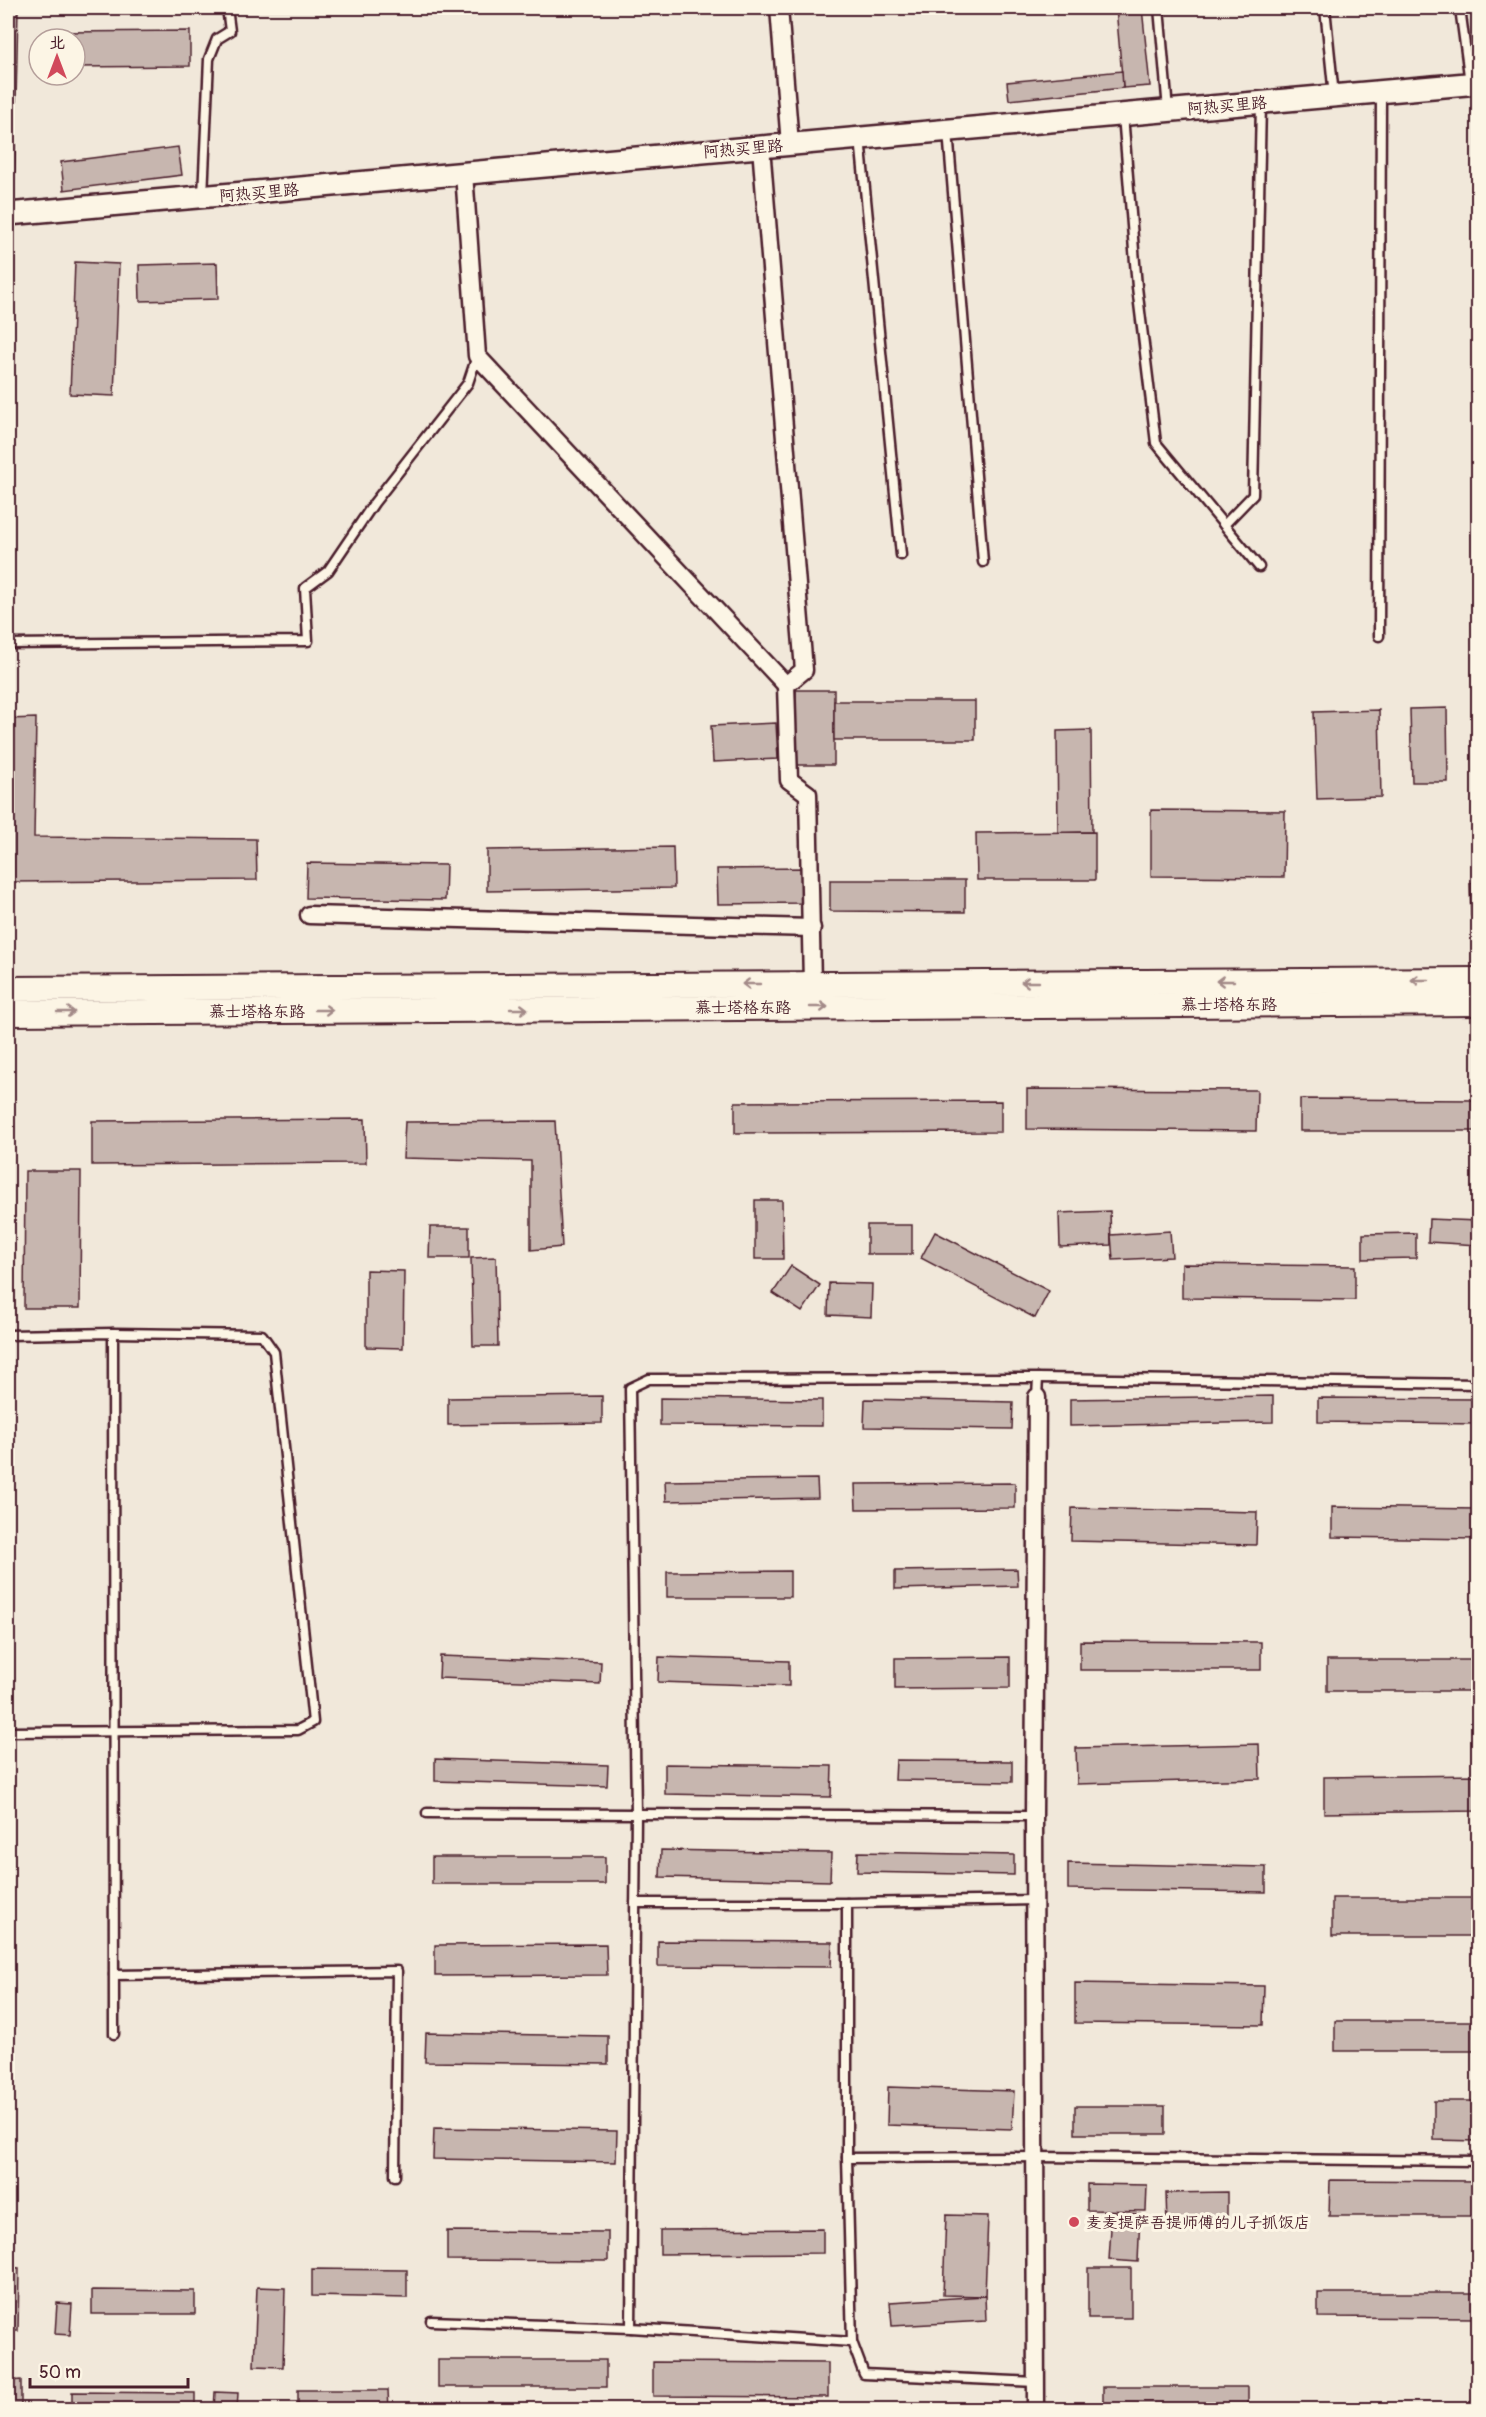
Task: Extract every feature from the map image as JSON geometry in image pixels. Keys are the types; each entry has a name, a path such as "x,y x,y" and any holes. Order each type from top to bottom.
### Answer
{"main road":[{"name":"慕士塔格东路","path":"8,988 1479,980"},
{"name":"慕士塔格东路","path":"8,1012 1479,1003"}],"street":[{"path":"779,8 790,144"},
{"name":"阿热买里路","path":"8,214 1474,83"},
{"path":"761,147 804,670 786,685"},
{"path":"464,173 477,356 786,685 789,780 808,794 812,984"},
{"path":"309,915 812,928"},
{"path":"1036,2409 1034,1816 1037,1397"}],"lane":[{"path":"203,197 209,59 217,39 230,31 228,8"},
{"path":"1159,8 1168,111"},
{"path":"1325,8 1334,96"},
{"path":"1460,8 1474,83"},
{"path":"1379,636 1381,92"},
{"path":"1224,525 1253,495 1261,102"},
{"path":"1123,115 1137,287 1156,443 1259,567"},
{"path":"948,130 983,562"},
{"path":"860,138 901,555"},
{"path":"8,644 308,641 305,588 328,570 374,504 468,383 477,356"},
{"path":"113,1333 114,2034"},
{"path":"8,1335 113,1333 262,1335 274,1352 313,1722 298,1730 8,1732"},
{"path":"1037,1397 1038,1378"},
{"path":"631,2328 636,1815 630,1388 649,1379 1038,1378 1479,1384"},
{"path":"427,1814 1034,1816"},
{"path":"635,1903 1034,1900"},
{"path":"847,1903 847,2158 852,2342 864,2374 1036,2382"},
{"path":"114,1976 397,1971 394,2176"},
{"path":"847,2158 1035,2157 1479,2161"},
{"path":"431,2321 631,2328 852,2342"}],"building":[{"path":"8,8 18,8 14,195 8,195"},
{"path":"1116,8 1142,8 1150,86 1123,88"},
{"path":"190,31 190,66 87,67 87,32"},
{"path":"1122,71 1123,88 1009,100 1007,82"},
{"path":"178,147 182,175 64,190 61,162"},
{"path":"75,262 119,264 114,396 70,394"},
{"path":"217,263 218,299 140,301 139,265"},
{"path":"796,690 834,690 834,765 796,765"},
{"path":"834,701 975,701 975,740 834,740"},
{"path":"1447,708 1448,782 1412,782 1410,709"},
{"path":"1379,710 1381,797 1317,799 1314,712"},
{"path":"36,718 34,837 256,839 257,880 8,882 8,719"},
{"path":"776,723 778,759 713,762 711,726"},
{"path":"1091,730 1092,832 1058,833 1057,731"},
{"path":"1151,810 1285,811 1284,877 1151,876"},
{"path":"1095,832 1095,880 977,880 976,833"},
{"path":"673,847 674,888 487,891 487,850"},
{"path":"307,863 446,865 445,900 306,898"},
{"path":"806,868 806,903 718,904 717,869"},
{"path":"830,880 965,880 965,912 830,911"},
{"path":"1470,883 1478,883 1478,916 1471,916"},
{"path":"1027,1089 1257,1090 1256,1131 1027,1129"},
{"path":"1300,1099 1478,1100 1478,1131 1300,1131"},
{"path":"1001,1101 1001,1132 735,1133 735,1102"},
{"path":"365,1119 366,1163 92,1165 92,1121"},
{"path":"555,1121 562,1247 531,1250 531,1161 403,1158 405,1122"},
{"path":"25,1171 81,1171 80,1308 24,1308"},
{"path":"755,1200 782,1200 783,1259 755,1259"},
{"path":"1110,1211 1111,1245 1060,1247 1059,1213"},
{"path":"1429,1219 1478,1221 1478,1245 1428,1242"},
{"path":"867,1225 912,1225 912,1254 867,1254"},
{"path":"430,1227 469,1227 469,1258 429,1258"},
{"path":"1170,1231 1172,1257 1113,1260 1111,1235"},
{"path":"935,1232 1049,1291 1035,1318 921,1258"},
{"path":"1416,1233 1416,1258 1363,1259 1363,1234"},
{"path":"496,1257 498,1346 473,1346 471,1258"},
{"path":"1182,1264 1355,1266 1355,1300 1182,1298"},
{"path":"791,1266 820,1285 802,1312 773,1293"},
{"path":"366,1270 404,1271 403,1348 366,1347"},
{"path":"829,1283 872,1284 871,1317 828,1315"},
{"path":"602,1396 602,1423 448,1425 448,1398"},
{"path":"1273,1396 1273,1422 1070,1426 1070,1399"},
{"path":"660,1398 822,1400 822,1426 660,1425"},
{"path":"1318,1398 1478,1399 1478,1424 1318,1422"},
{"path":"865,1399 1013,1402 1012,1429 864,1427"},
{"path":"817,1479 818,1498 666,1501 665,1481"},
{"path":"1015,1483 1015,1508 856,1509 855,1484"},
{"path":"1332,1507 1478,1509 1478,1539 1332,1537"},
{"path":"1072,1508 1257,1512 1256,1545 1071,1541"},
{"path":"1017,1569 1018,1586 895,1589 895,1571"},
{"path":"790,1571 790,1597 667,1597 667,1572"},
{"path":"1080,1641 1261,1642 1261,1670 1080,1670"},
{"path":"440,1656 601,1662 600,1684 439,1678"},
{"path":"659,1657 789,1661 789,1686 658,1682"},
{"path":"1010,1657 1010,1688 895,1689 895,1658"},
{"path":"1327,1660 1478,1660 1478,1691 1327,1691"},
{"path":"1259,1744 1260,1779 1077,1784 1076,1748"},
{"path":"435,1759 608,1765 607,1786 435,1781"},
{"path":"896,1760 1012,1761 1012,1782 895,1780"},
{"path":"665,1764 832,1766 831,1797 665,1794"},
{"path":"1478,1775 1478,1811 1324,1813 1324,1777"},
{"path":"661,1850 831,1853 830,1881 660,1877"},
{"path":"858,1852 1014,1855 1014,1875 857,1872"},
{"path":"432,1857 605,1857 605,1884 432,1884"},
{"path":"1068,1863 1266,1867 1266,1892 1068,1889"},
{"path":"1332,1898 1478,1898 1478,1936 1332,1936"},
{"path":"658,1941 832,1942 831,1967 658,1966"},
{"path":"606,1944 607,1975 435,1976 435,1945"},
{"path":"1075,1983 1264,1986 1263,2025 1075,2023"},
{"path":"1335,2021 1478,2021 1478,2051 1335,2051"},
{"path":"426,2033 608,2036 608,2064 425,2062"},
{"path":"888,2087 1014,2091 1012,2129 887,2125"},
{"path":"1434,2101 1478,2101 1478,2141 1434,2140"},
{"path":"1075,2106 1165,2106 1165,2134 1075,2134"},
{"path":"434,2128 617,2131 616,2162 433,2159"},
{"path":"1330,2180 1478,2181 1478,2216 1329,2216"},
{"path":"1087,2184 1147,2185 1146,2211 1087,2210"},
{"path":"1227,2192 1227,2223 1167,2224 1166,2193"},
{"path":"1112,2212 1140,2214 1138,2262 1109,2260"},
{"path":"946,2215 988,2216 985,2296 943,2295"},
{"path":"823,2229 823,2253 660,2254 660,2230"},
{"path":"447,2231 608,2232 608,2261 447,2260"},
{"path":"8,2267 19,2268 18,2331 8,2331"},
{"path":"1088,2268 1131,2268 1131,2318 1088,2318"},
{"path":"312,2269 407,2270 407,2298 312,2296"},
{"path":"257,2287 285,2288 283,2367 254,2366"},
{"path":"92,2290 195,2291 195,2314 92,2314"},
{"path":"1318,2293 1478,2293 1478,2318 1318,2317"},
{"path":"985,2296 986,2321 892,2326 890,2302"},
{"path":"57,2303 72,2304 70,2335 55,2334"},
{"path":"438,2360 606,2360 606,2387 438,2387"},
{"path":"653,2362 828,2363 828,2397 653,2396"},
{"path":"21,2380 21,2410 8,2410 8,2381"},
{"path":"1103,2387 1248,2387 1248,2410 1103,2410"},
{"path":"298,2390 388,2390 389,2410 298,2410"},
{"path":"72,2392 195,2393 195,2410 72,2410"},
{"path":"215,2392 238,2393 237,2410 214,2410"}],"place":[{"name":"麦麦提萨吾提师傅的儿子抓饭店","path":"1074,2222"}]}
